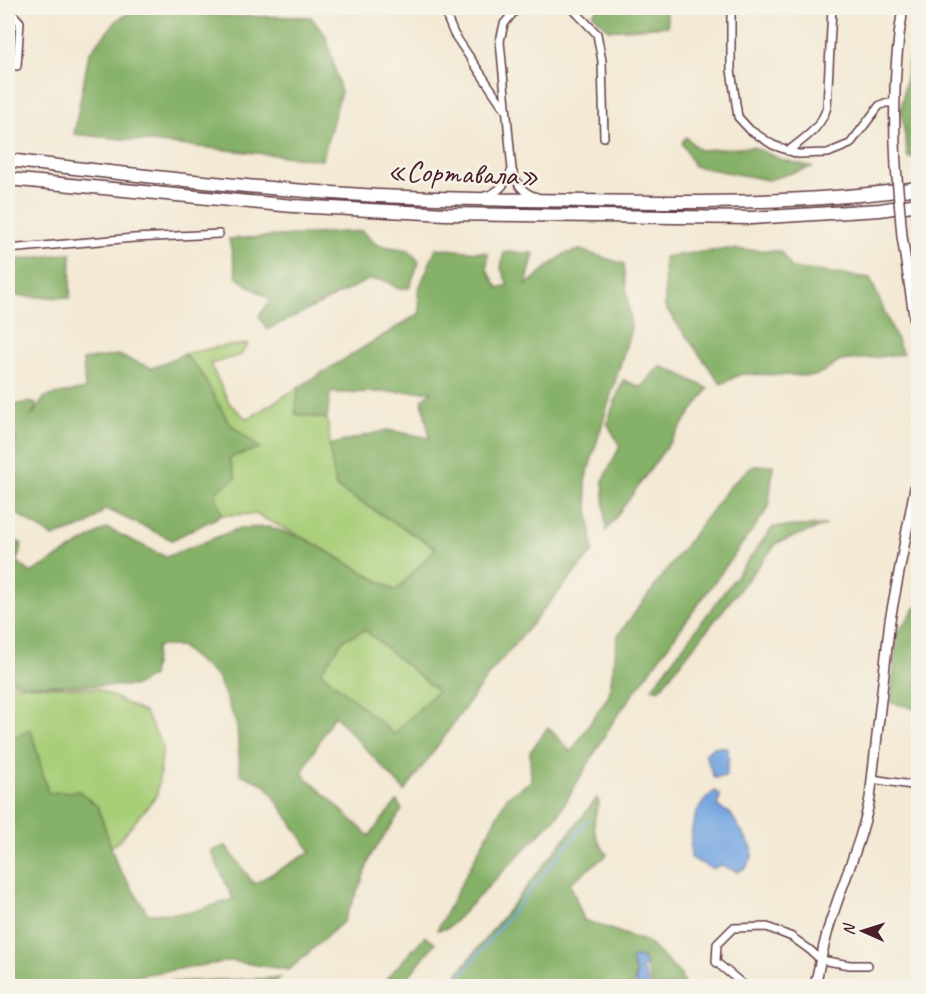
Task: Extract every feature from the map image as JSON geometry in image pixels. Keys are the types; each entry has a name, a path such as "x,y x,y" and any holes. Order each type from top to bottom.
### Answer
{"highway":[{"name":"«Сортавала»","path":"8,160 189,181 377,196 465,199 753,202 878,194 918,188"},
{"name":"«Сортавала»","path":"9,180 293,206 446,214 752,218 880,210 918,204"}],"street":[{"path":"447,8 448,20 454,34 507,113"},
{"path":"517,8 504,24 500,41 512,170 516,182 523,191 555,201"},
{"path":"572,8 597,34 602,61 604,137"},
{"path":"731,8 731,70 738,117 750,130 773,145 798,154 828,153 849,144 879,106 894,103"},
{"path":"788,151 815,130 826,113 832,8"},
{"path":"903,8 895,66 896,166 902,236 918,342"},
{"path":"8,9 20,22 18,66 8,65"},
{"path":"465,199 489,196 496,192 506,183 512,170"},
{"path":"8,249 134,238 219,234"},
{"path":"815,987 833,914 865,823 873,779 890,620 918,472"},
{"path":"873,779 918,786"},
{"path":"745,987 716,962 717,944 733,928 767,927 792,937 821,960 850,965 868,965"}],"green space":[{"path":"137,8 227,16 311,17 326,36 341,92 322,160 74,134 89,53 117,20"},
{"path":"598,8 666,8 668,26 609,30 593,14"},
{"path":"917,8 918,157 908,158 901,109"},
{"path":"686,137 699,150 753,147 783,160 812,167 768,180 694,166 682,143"},
{"path":"362,231 377,245 409,250 419,262 409,288 397,288 384,280 368,280 267,330 259,316 271,300 237,278 229,239"},
{"path":"918,237 918,304 910,249"},
{"path":"436,248 488,253 487,270 498,288 508,285 501,268 504,252 534,253 526,285 564,254 580,250 624,264 631,329 585,481 593,551 487,677 405,791 334,715 302,773 369,836 397,801 402,810 371,855 343,922 289,970 231,961 114,979 104,986 29,986 8,981 8,791 12,785 8,771 14,757 8,747 8,741 31,729 48,793 79,791 98,807 117,865 148,914 192,912 233,899 211,851 226,846 254,884 311,852 266,785 240,774 237,726 218,678 180,646 157,646 152,676 135,686 23,685 8,676 8,537 22,544 17,561 31,573 107,528 166,557 240,528 269,527 304,538 396,591 436,548 336,487 329,445 387,430 430,438 422,400 432,391 330,393 327,419 295,414 299,387 420,313 418,291","holes":["365,630 437,691 394,734 321,672 343,640"]},
{"path":"725,249 780,251 792,268 870,278 903,354 841,361 815,376 741,374 721,384 665,307 664,257"},
{"path":"71,253 70,298 12,296 8,261"},
{"path":"248,344 241,355 210,364 230,404 247,419 299,387 296,414 327,419 336,487 436,548 396,591 304,538 255,514 222,515 215,492 228,458 259,448 229,423 200,371 184,354"},
{"path":"184,354 200,371 229,423 260,448 229,458 236,478 215,492 222,515 172,540 106,509 87,525 53,537 8,508 8,458 17,438 8,447 8,406 29,402 37,404 31,417 45,397 85,389 83,360 118,355 152,368"},
{"path":"660,366 708,389 606,531 603,481 620,446 607,423 623,380 641,387"},
{"path":"773,465 769,507 614,720 558,815 448,928 437,930 507,797 531,781 530,752 548,727 571,752 609,695 618,635 730,486 752,466"},
{"path":"826,525 777,543 659,690 652,688 773,527"},
{"path":"918,607 917,709 891,703 897,634"},
{"path":"365,630 438,691 394,735 321,672 343,639"},
{"path":"8,679 18,685 98,689 145,713 163,747 157,795 119,841 100,854 8,969"},
{"path":"597,798 599,803 594,825 595,831 607,855 570,883 584,920 647,942 681,975 684,986 652,986 643,958 634,957 631,961 636,973 633,986 448,986"},
{"path":"425,936 435,943 401,986 380,986"},
{"path":"280,978 269,986 154,986 170,982"}],"water":[{"path":"714,747 727,747 729,757 726,776 714,778 705,754"},
{"path":"715,791 720,795 718,807 730,813 752,848 752,857 746,868 737,872 721,865 712,869 691,858 692,830 697,812"},
{"path":"633,957 642,958 646,965 641,970 649,986 636,986 636,973 631,961"}],"waterway":[{"path":"452,986 588,820"}]}
